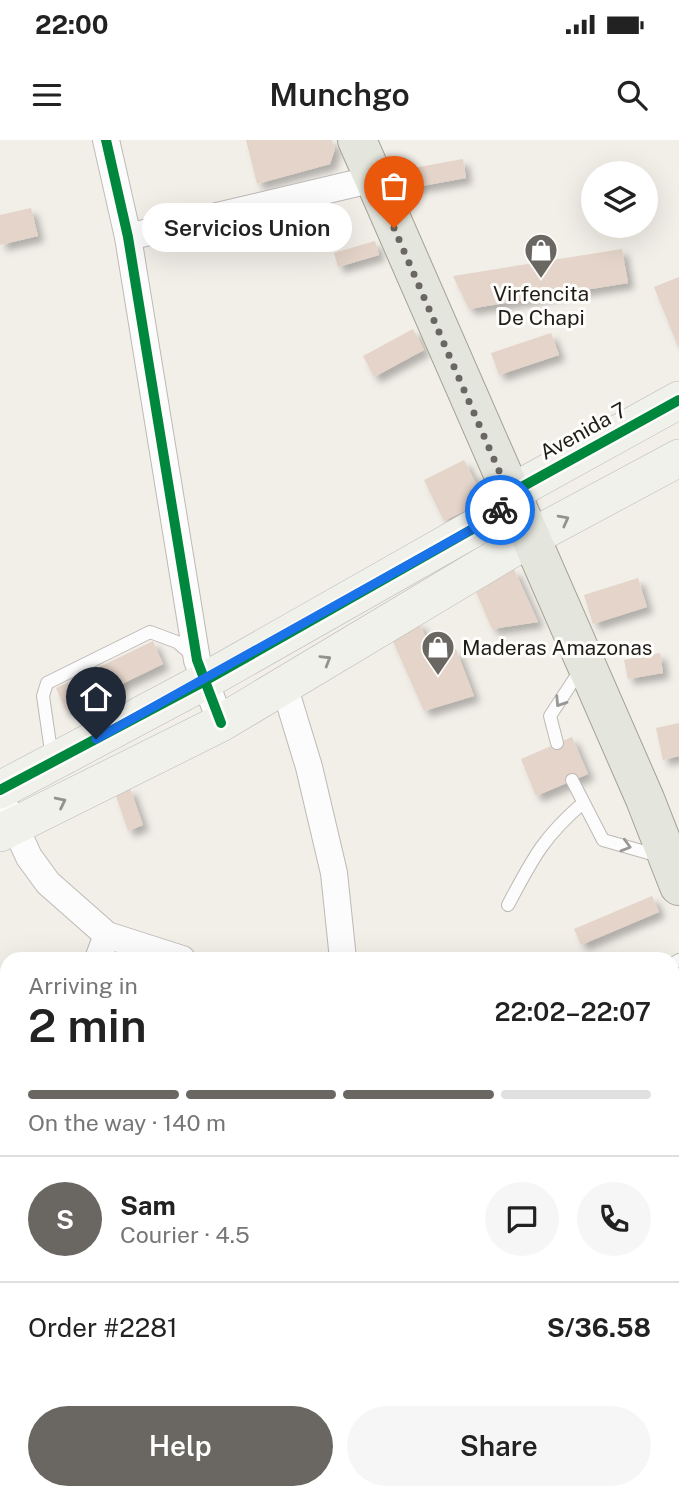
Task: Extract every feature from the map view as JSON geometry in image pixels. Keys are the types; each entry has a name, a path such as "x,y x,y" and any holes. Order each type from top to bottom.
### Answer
{"main road":[{"path":"356,140 645,799 673,872"}],"street":[{"path":"106,140 128,237 200,671 221,723"},
{"path":"128,237 374,179"},
{"name":"Avenida 7","path":"0,790 52,762 200,671 492,518 509,494 679,400"},
{"path":"7,830 221,723 530,538 677,465"},
{"path":"284,685 309,767 334,873 341,952"},
{"path":"0,785 7,830 48,883 102,947 135,952"}],"lane":[{"path":"52,762 43,695 47,683 150,632 177,642 200,671"},
{"path":"557,743 550,716 585,663"},
{"path":"572,780 603,839 673,872"},
{"path":"508,905 553,829 583,803"}],"building":[{"path":"246,140 332,140 335,149 330,164 257,184"},
{"path":"463,159 466,178 411,188 408,169"},
{"path":"31,208 38,236 0,245 0,215"},
{"path":"375,241 379,255 338,267 334,253"},
{"name":"Virfencita De Chapi","path":"622,249 628,283 469,309 453,276"},
{"path":"679,277 679,349 654,287"},
{"path":"413,329 424,350 374,377 363,356"},
{"path":"551,333 559,355 499,375 491,353"},
{"path":"464,460 485,501 444,521 424,480"},
{"path":"514,569 538,622 492,629 474,587"},
{"path":"638,578 647,607 593,624 584,595"},
{"name":"Maderas Amazonas","path":"418,621 435,657 456,649 474,696 424,711 391,637"},
{"path":"153,641 163,664 66,711 56,688"},
{"path":"660,653 663,673 628,679 624,660"},
{"path":"679,723 679,756 663,760 656,728"},
{"path":"572,737 588,774 536,796 521,759"},
{"path":"130,788 143,825 128,831 115,793"},
{"path":"652,896 659,912 581,945 574,929"}],"cycle path":[{"path":"106,140 128,237 197,660 221,723"},
{"path":"0,790 203,682 492,518 509,494 679,400"}],"way so far":[{"path":"394,228 509,494 500,510"}],"place":[{"name":"Servicios Union","path":"394,228"},
{"name":"Virfencita De Chapi","path":"541,280"},
{"name":"Maderas Amazonas","path":"438,677"}],"route":[{"path":"96,739 492,518 500,510"}]}
